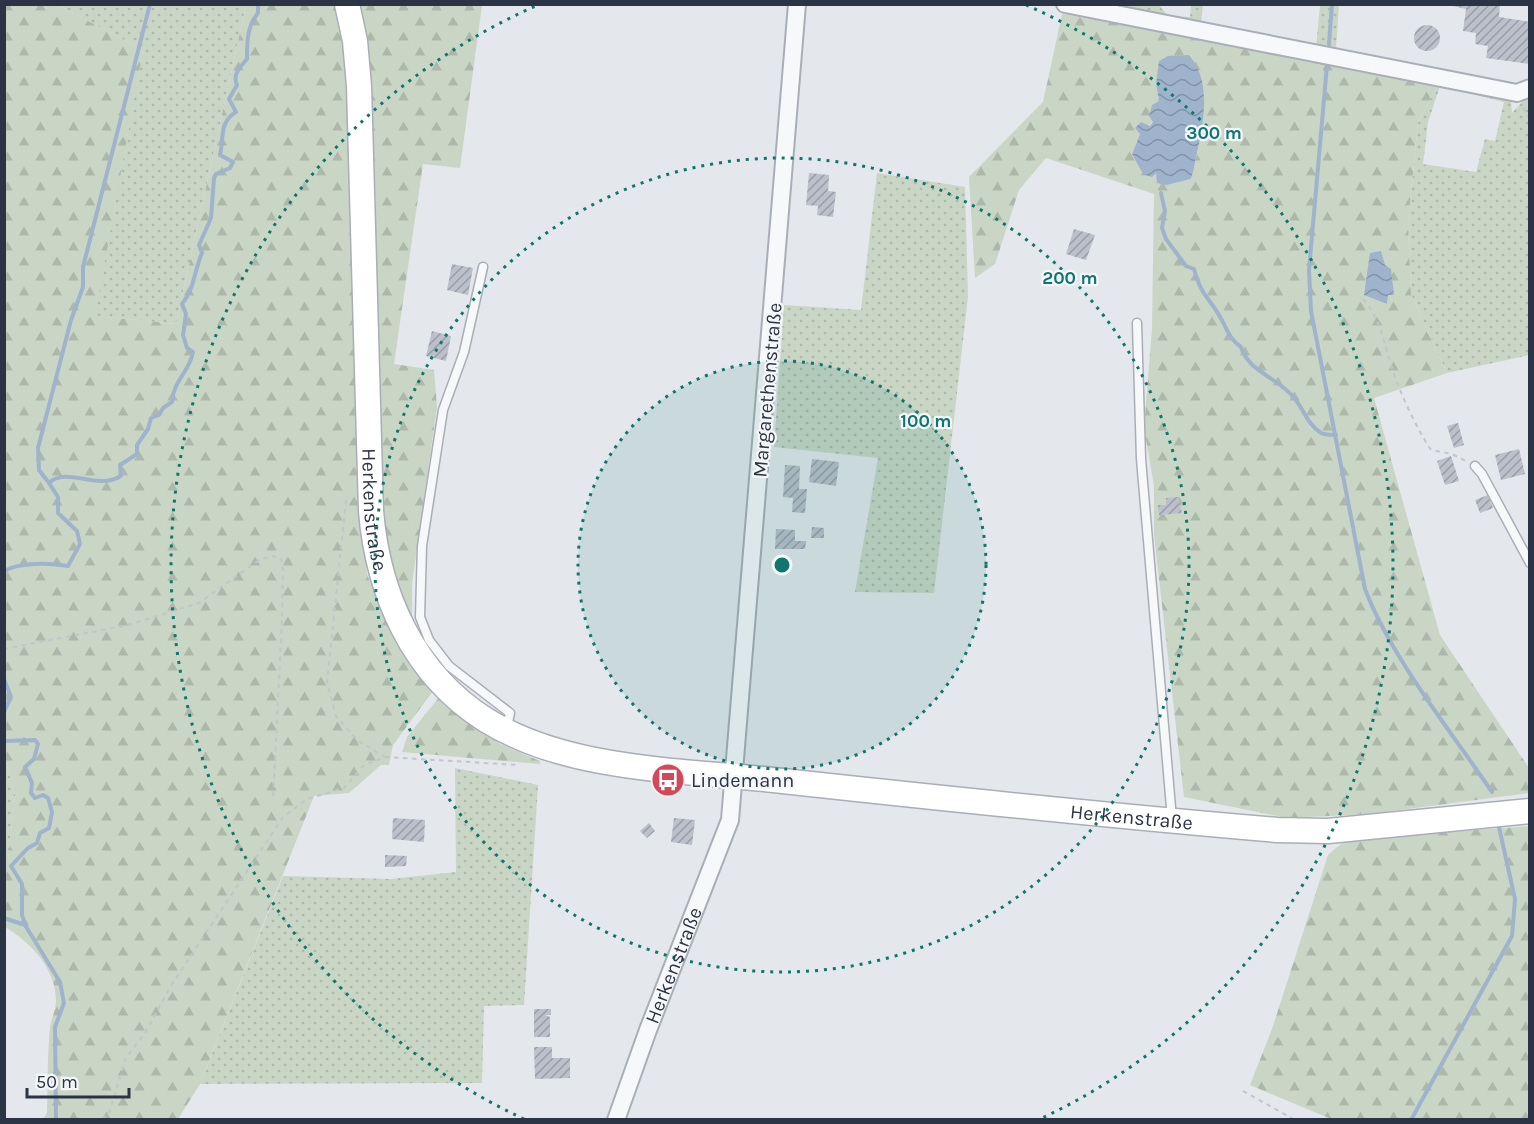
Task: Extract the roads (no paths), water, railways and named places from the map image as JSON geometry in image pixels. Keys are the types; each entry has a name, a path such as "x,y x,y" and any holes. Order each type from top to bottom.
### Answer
{"main road":[{"name":"Herkenstraße","path":"347,4 355,41 359,86 371,511 378,568 396,616 416,652 437,678 463,704 506,732 548,750 581,758 1172,821 1277,830 1328,831 1530,811"}],"street":[{"name":"Margarethenstraße","path":"734,776 797,4"},
{"path":"1065,4 1517,93 1530,88"},
{"name":"Herkenstraße","path":"616,1119 648,1030 730,820 734,776"}],"lane":[{"path":"483,267 464,352 443,410 422,546 420,616 429,640 449,666 510,713 506,732"},
{"path":"1137,323 1141,459 1172,821"},
{"path":"1475,466 1482,474 1530,563"}],"water":[{"path":"1189,55 1202,80 1204,94 1202,125 1194,168 1191,179 1167,185 1157,183 1156,173 1152,177 1143,174 1132,154 1140,134 1135,128 1141,122 1150,126 1153,122 1149,116 1152,105 1159,101 1156,84 1159,61 1168,56"},
{"path":"1381,251 1385,265 1391,269 1394,295 1388,295 1387,304 1364,295 1370,253"}],"waterway":[{"path":"49,483 39,470 38,448 71,320 83,287 83,267 150,4"},
{"path":"4,571 26,565 68,566 80,544 77,531 58,513 58,497 49,483 56,478 64,477 102,481 121,476 120,465 137,454 137,445 148,429 151,418 159,415 163,408 172,402 175,388 189,365 193,352 187,348 183,335 186,314 182,304 192,286 202,253 199,245 211,218 214,178 216,174 230,168 233,162 220,155 223,131 227,121 236,112 229,99 237,85 235,78 238,71 247,59 248,34 258,13 258,4"},
{"path":"1329,44 1332,4"},
{"path":"1327,65 1309,270 1311,311 1365,589 1376,615 1406,667 1492,792"},
{"path":"1161,193 1165,211 1162,228 1166,239 1186,266 1194,269 1202,290 1230,336 1241,347 1250,363 1289,392 1317,430 1324,434 1336,435"},
{"path":"4,679 11,697 4,712"},
{"path":"4,741 35,740 38,744 34,759 25,767 32,783 31,793 35,798 43,795 48,798 52,812 49,828 40,833 37,843 28,848 11,866 22,884 22,915 25,925 60,982 64,1003 55,1027 56,1120"},
{"path":"1411,1120 1512,936 1515,899 1499,827"},
{"path":"4,918 25,925"}],"place":[{"name":"Lindemann","path":"668,780"}]}
